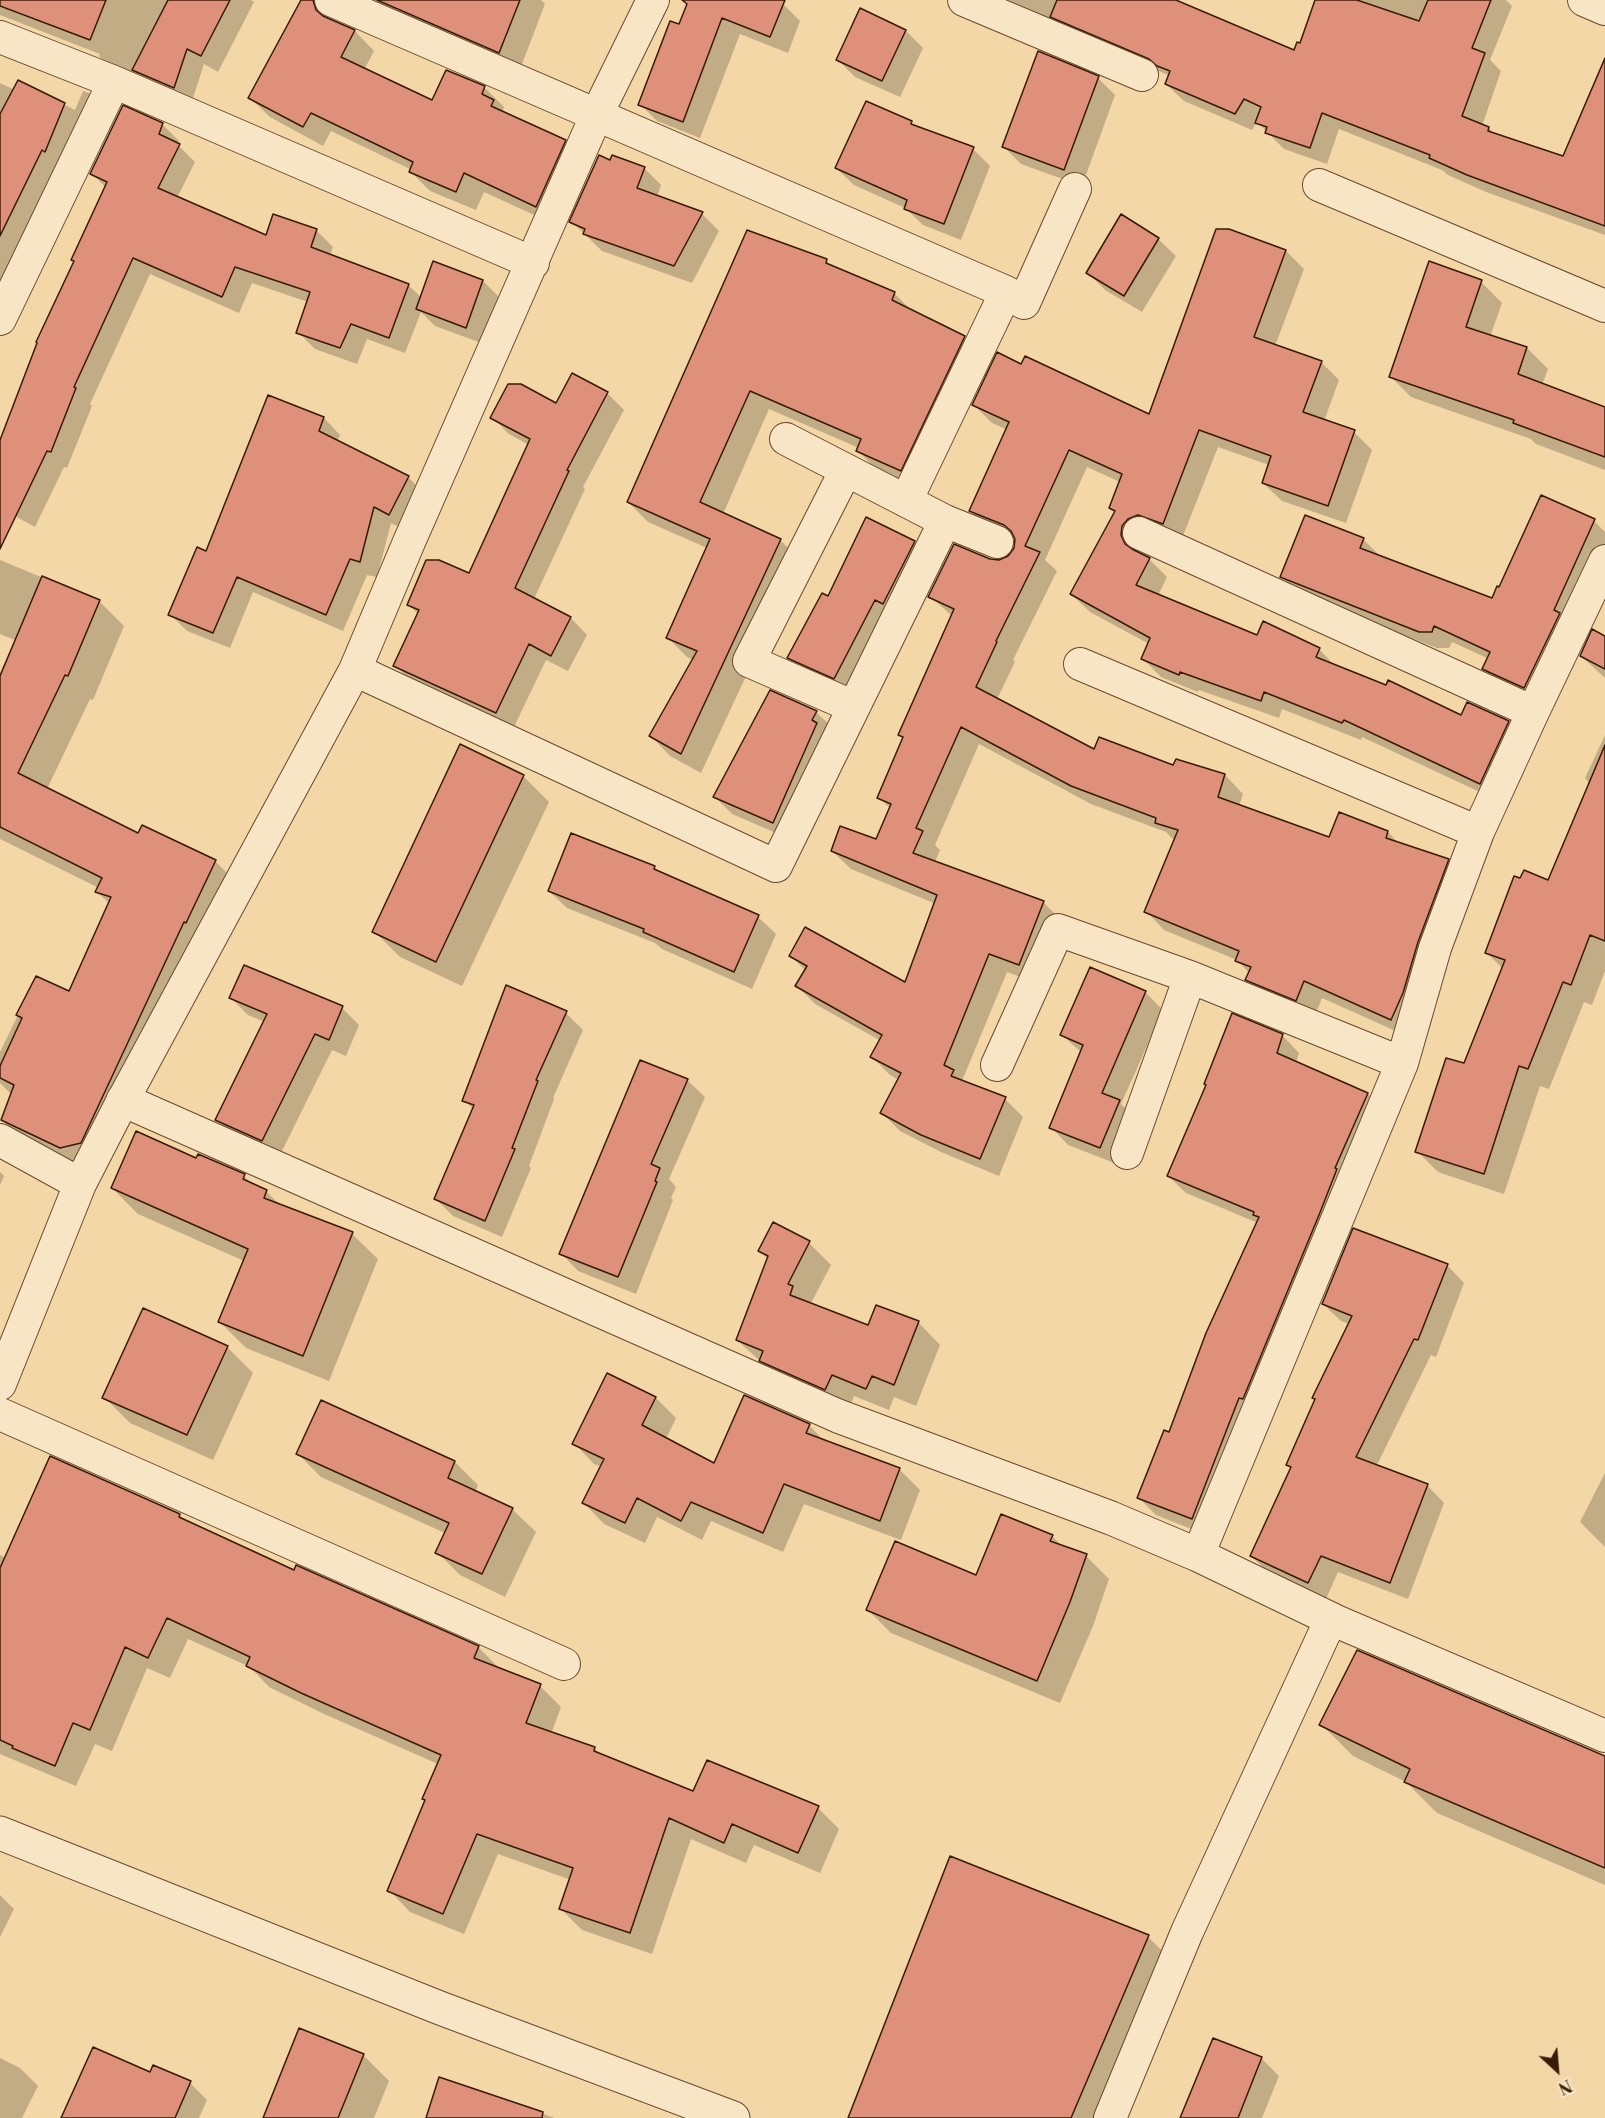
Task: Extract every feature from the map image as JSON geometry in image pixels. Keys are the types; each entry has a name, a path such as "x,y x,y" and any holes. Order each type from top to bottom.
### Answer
{"street":[{"path":"332,0 1006,292 1024,303 1075,189"},
{"path":"0,1384 80,1184 355,670 596,116 653,0"},
{"path":"964,0 1142,75"},
{"path":"1584,0 1605,9"},
{"path":"0,37 114,82 533,262"},
{"path":"0,318 114,82"},
{"path":"1319,185 1605,306"},
{"path":"906,501 1006,292"},
{"path":"786,440 945,521 998,542"},
{"path":"846,470 749,661 854,707"},
{"path":"355,670 776,866 945,521"},
{"path":"1139,533 1533,712"},
{"path":"1198,1555 1402,1063 1435,948 1478,832 1605,561"},
{"path":"1080,664 1478,832"},
{"path":"997,1065 1058,930 1190,977 1402,1063"},
{"path":"1127,1153 1190,977"},
{"path":"123,1100 838,1416 1111,1518 1198,1555 1331,1620 1605,1736"},
{"path":"0,1140 80,1184"},
{"path":"0,1414 564,1664"},
{"path":"1110,2118 1187,1932 1331,1620"},
{"path":"0,1833 440,2008 733,2118"}],"building":[{"path":"0,0 106,0 90,40 0,6"},
{"path":"168,0 230,0 201,56 187,49 174,88 132,70"},
{"path":"301,0 313,0 316,10 323,16 355,30 341,57 432,100 446,70 485,86 482,94 494,100 491,106 566,140 536,207 464,173 456,192 409,172 413,162 311,113 303,127 248,98"},
{"path":"377,0 520,0 499,53"},
{"path":"682,0 785,0 770,37 722,18 683,122 638,105 670,21 679,24 687,4"},
{"path":"1057,0 1176,0 1294,50 1297,42 1300,43 1315,0 1357,0 1419,21 1428,0 1491,0 1472,48 1485,53 1462,116 1489,127 1488,131 1563,156 1605,58 1605,226 1467,175 1429,158 1430,155 1322,113 1310,148 1265,133 1267,127 1255,123 1261,107 1244,99 1235,114 1165,84 1170,71 1157,66 1149,59 1050,17"},
{"path":"860,8 906,30 882,81 836,60"},
{"path":"1038,51 1099,76 1064,170 1002,147"},
{"path":"18,80 65,103 45,152 42,150 0,236 0,114"},
{"path":"866,101 912,121 911,124 974,147 944,224 904,209 907,200 835,168"},
{"path":"123,105 163,123 159,134 180,144 158,188 266,235 273,214 317,229 311,247 409,284 389,338 351,324 340,348 296,333 310,292 235,267 222,297 133,258 74,387 76,388 51,452 47,451 0,549 0,440 36,342 74,261 71,260 107,182 90,174"},
{"path":"599,155 610,160 612,155 645,167 637,188 703,212 674,266 583,234 585,229 569,222"},
{"path":"1121,214 1159,238 1124,296 1086,273"},
{"path":"1216,229 1229,229 1286,250 1254,337 1322,361 1303,412 1355,430 1328,506 1262,483 1271,456 1199,430 1163,524 1138,515 1128,519 1122,526 1121,535 1125,544 1150,558 1136,585 1257,635 1263,621 1320,648 1316,657 1386,685 1388,680 1461,715 1467,702 1509,721 1480,784 1344,720 1342,723 1264,692 1261,701 1180,672 1179,675 1141,659 1150,638 1070,594 1115,511 1109,508 1122,474 1069,450 1025,546 1040,552 976,687 1094,749 1099,737 1173,765 1176,759 1225,774 1218,797 1329,837 1339,812 1388,831 1386,838 1449,859 1418,942 1403,993 1391,1020 1304,981 1296,1001 1245,980 1251,967 1235,961 1239,951 1144,912 1178,830 1155,823 1156,818 1071,786 961,727 916,828 923,831 913,853 1044,901 1019,965 989,954 944,1065 954,1070 951,1076 1006,1097 980,1159 921,1135 880,1113 901,1073 870,1057 882,1035 795,986 807,966 789,956 805,927 905,982 937,895 831,851 840,826 876,839 891,804 877,798 903,737 898,735 954,609 928,597 954,544 990,559 999,560 1008,556 1014,548 1015,539 1004,525 969,511 1009,422 972,405 997,352 1021,364 1025,356 1149,414"},
{"path":"747,230 827,259 826,263 895,292 892,300 965,336 901,471 856,451 861,439 750,391 700,502 781,539 681,754 649,736 697,651 666,638 710,539 627,502"},
{"path":"433,261 483,280 466,328 416,309"},
{"path":"1429,261 1482,280 1466,327 1527,347 1518,374 1605,407 1605,457 1513,423 1514,420 1389,377"},
{"path":"572,373 608,392 567,470 569,471 515,588 571,617 551,656 529,644 496,713 393,666 419,610 407,605 426,560 439,560 469,573 530,439 490,418 508,384 521,384 556,403"},
{"path":"268,395 324,417 319,431 409,476 389,515 374,507 360,562 350,559 326,615 237,577 213,633 168,615 197,547 206,551"},
{"path":"1541,495 1595,519 1554,610 1560,613 1524,688 1482,669 1490,652 1434,626 1432,632 1419,632 1280,577 1305,515 1364,538 1360,548 1492,598"},
{"path":"866,517 915,541 883,604 875,600 834,679 787,658 822,593 828,596"},
{"path":"42,576 100,600 68,676 65,675 18,773 138,833 142,825 216,860 186,923 184,922 81,1143 60,1148 1,1120 14,1085 0,1078 0,1066 22,1018 16,1015 36,976 69,991 111,897 95,892 102,878 0,827 0,676"},
{"path":"1592,629 1605,636 1605,669 1580,656"},
{"path":"770,690 817,711 812,720 817,723 773,823 713,797"},
{"path":"460,744 524,775 436,962 372,932"},
{"path":"1605,745 1605,941 1590,935 1571,985 1563,982 1528,1069 1519,1066 1484,1174 1415,1152 1446,1058 1464,1063 1505,960 1485,953 1514,876 1520,878 1524,870 1548,880"},
{"path":"571,833 655,866 654,869 759,915 734,972 643,932 644,929 548,891"},
{"path":"244,965 343,1006 329,1040 315,1034 262,1141 215,1120 267,1014 229,998"},
{"path":"1090,967 1146,991 1102,1093 1120,1100 1100,1148 1049,1128 1083,1045 1060,1035"},
{"path":"506,985 567,1011 536,1080 538,1081 512,1148 515,1149 485,1221 434,1199 474,1105 462,1101"},
{"path":"1232,1013 1283,1034 1277,1053 1368,1093 1335,1168 1337,1169 1319,1215 1243,1399 1239,1398 1192,1519 1137,1498 1164,1430 1169,1432 1206,1333 1259,1217 1253,1215 1254,1212 1167,1176 1206,1085 1204,1084"},
{"path":"640,1060 688,1079 651,1164 660,1168 655,1181 657,1182 618,1277 559,1254"},
{"path":"136,1131 196,1158 198,1154 245,1174 243,1179 267,1190 264,1198 353,1232 303,1356 218,1322 248,1249 111,1188"},
{"path":"773,1222 810,1241 788,1284 793,1286 790,1295 868,1325 876,1305 919,1321 894,1385 872,1376 866,1389 832,1375 825,1390 759,1361 763,1351 736,1340 768,1256 758,1251"},
{"path":"1353,1228 1448,1264 1418,1340 1414,1339 1356,1457 1428,1484 1390,1583 1321,1556 1308,1583 1250,1556 1291,1467 1286,1465 1315,1399 1312,1398 1352,1316 1322,1304"},
{"path":"143,1308 228,1346 187,1435 102,1398"},
{"path":"607,1373 656,1397 642,1425 714,1463 744,1395 810,1424 806,1433 900,1468 880,1521 784,1484 763,1533 691,1502 681,1521 637,1498 625,1523 582,1503 604,1459 572,1444"},
{"path":"321,1400 455,1461 448,1478 513,1508 482,1574 435,1553 449,1523 296,1454"},
{"path":"50,1456 180,1514 179,1517 294,1570 296,1565 479,1646 474,1658 541,1684 526,1723 595,1747 594,1751 693,1791 707,1760 819,1806 798,1853 732,1824 724,1843 669,1818 630,1933 559,1909 573,1868 477,1834 443,1914 387,1891 441,1755 246,1666 250,1657 167,1618 148,1658 125,1647 90,1730 73,1723 55,1766 12,1748 13,1746 0,1740 0,1568"},
{"path":"1001,1514 1053,1535 1050,1541 1087,1554 1037,1681 866,1610 895,1541 976,1575"},
{"path":"1357,1650 1605,1756 1605,1868 1404,1782 1410,1769 1319,1725"},
{"path":"950,1856 1149,1935 1071,2118 848,2118"},
{"path":"299,2028 364,2054 338,2118 263,2118"},
{"path":"1213,2038 1262,2057 1238,2118 1180,2118"},
{"path":"93,2047 150,2072 153,2065 191,2081 175,2118 61,2118"},
{"path":"439,2077 543,2112 542,2118 426,2118"}]}
